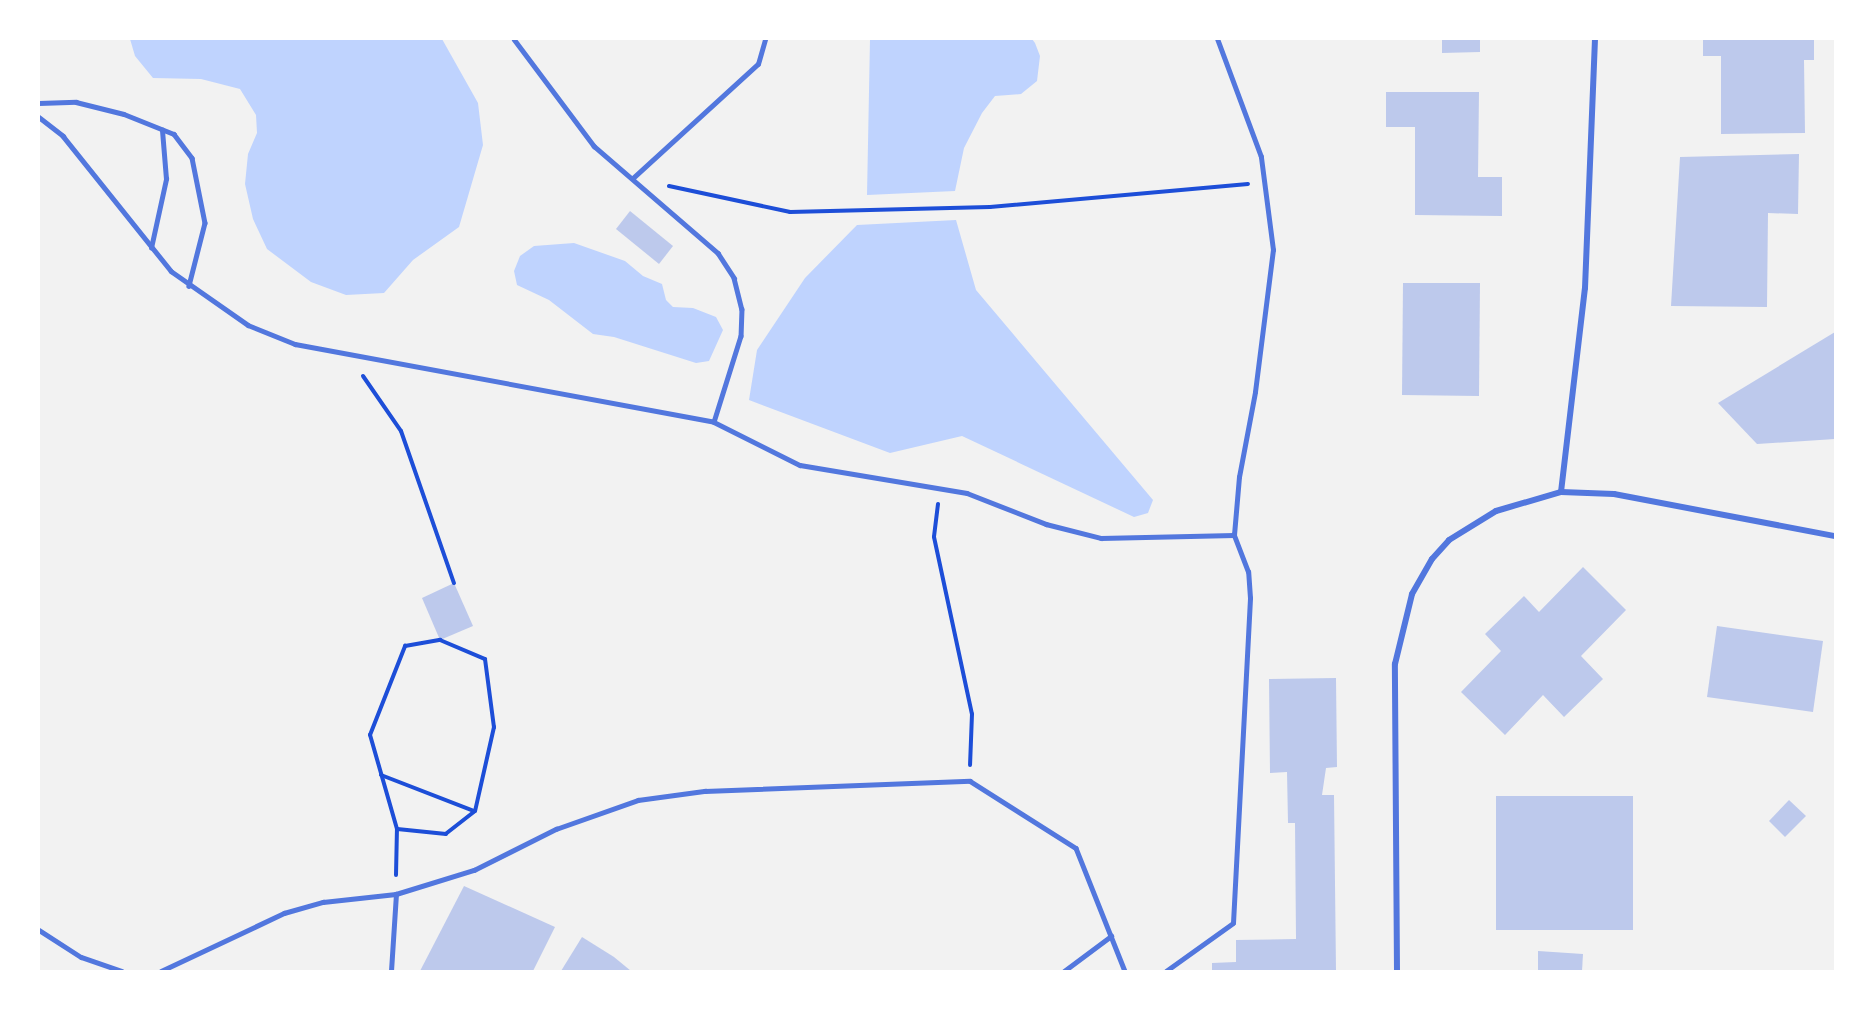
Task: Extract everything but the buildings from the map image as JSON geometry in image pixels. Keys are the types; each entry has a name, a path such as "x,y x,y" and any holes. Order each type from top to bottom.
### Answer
{"street":[{"path":"1561,492 1585,288 1595,39"},
{"path":"1397,971 1395,664 1405,615 1422,575 1449,540 1472,524 1515,504 1561,492 1614,494 1835,536"},
{"path":"1064,971 1111,936"}],"lane":[{"path":"514,39 594,146 717,253 738,288 740,342 714,422"},
{"path":"633,178 758,64 765,39"},
{"path":"1166,971 1233,923 1250,598 1248,572 1234,535 1239,477 1270,285 1273,231 1267,183 1255,137 1217,39"},
{"path":"39,103 76,102 124,114 174,134 192,158 205,223 189,286"},
{"path":"39,117 63,136 151,248 189,286 248,325 272,335 348,353 714,422 800,465 967,493 1046,524 1101,538 1234,535"},
{"path":"151,248 166,179 162,130"},
{"path":"161,971 303,906 396,894 474,870 556,828 638,800 705,791 970,781 1076,848 1125,971"},
{"path":"391,971 396,894"},
{"path":"39,930 81,957 122,971"}],"path":[{"path":"666,186 790,212 990,207 1267,183"},
{"path":"348,353 401,431 454,583"},
{"path":"940,489 934,537 972,714 970,781"},
{"path":"396,894 397,829 370,735 405,646 440,640 485,658 494,727 475,811 446,834 397,829"},
{"path":"381,775 475,811"}],"water":[{"path":"130,39 442,39 478,103 483,145 459,227 413,260 384,293 346,295 311,282 267,249 253,219 245,184 248,154 257,133 256,115 240,89 201,79 153,78 135,56"},
{"path":"870,39 1032,39 1035,43 1040,56 1037,81 1021,94 995,96 982,113 964,148 955,191 867,195"},
{"path":"956,220 976,290 1153,500 1148,513 1134,517 962,436 890,453 749,400 757,350 805,278 857,225"},
{"path":"574,243 625,261 643,276 662,284 666,300 673,307 693,308 716,317 723,330 709,361 696,363 614,337 593,334 549,300 517,285 514,271 520,256 534,246"}]}
